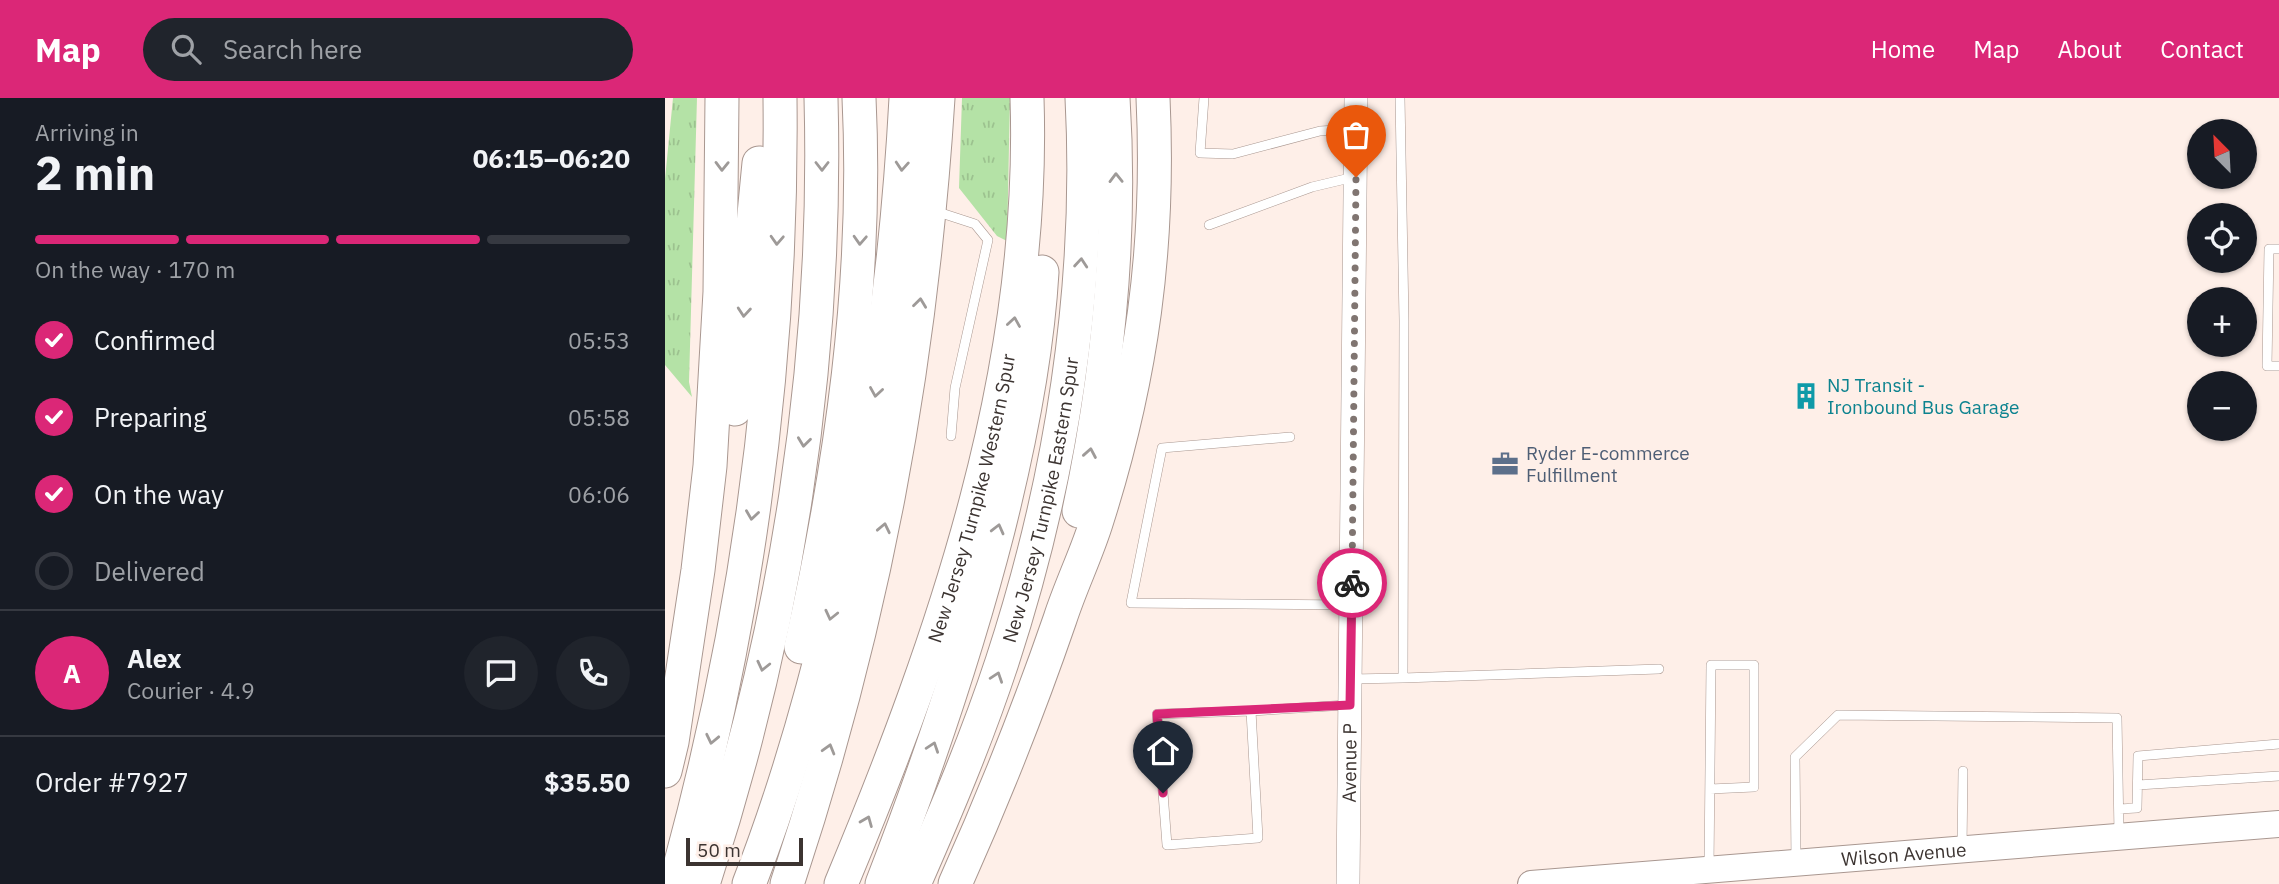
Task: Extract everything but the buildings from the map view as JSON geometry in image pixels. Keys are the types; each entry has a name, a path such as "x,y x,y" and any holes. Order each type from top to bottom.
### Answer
{"highway":[{"path":"666,768 698,570 710,466 721,268 722,98"},
{"path":"666,768 693,685 724,503 756,205 764,98"},
{"path":"675,884 718,708 739,604 755,499 772,326 778,222 780,98"},
{"path":"703,884 755,699 783,572 800,469 811,389 819,282 821,98"},
{"path":"747,884 758,814 787,705 816,575 841,435 859,255 859,98"},
{"path":"747,884 775,819 795,753 852,525 875,399 889,297 906,98"},
{"path":"787,884 838,719 882,538 911,368 930,209 938,98"},
{"name":"New Jersey Turnpike Western Spur","path":"841,884 925,665 967,532 989,447 1004,381 1021,268 1027,181 1027,98"},
{"name":"New Jersey Turnpike Western Spur","path":"899,881 932,750 965,650 1017,451 1034,351 1042,282 1046,211 1045,98"},
{"name":"New Jersey Turnpike Eastern Spur","path":"899,881 966,760 998,673 1031,560 1050,480 1066,390 1079,285 1084,180 1082,98"},
{"path":"1060,617 1096,423 1110,317 1117,197 1114,98"},
{"path":"956,881 1012,751 1096,522 1139,358 1149,288 1155,187 1153,98"}],"main road":[{"name":"Wilson Avenue","path":"1531,884 2279,824"}],"street":[{"name":"Avenue P","path":"1348,884 1356,98"}],"lane":[{"path":"1204,98 1200,153 1233,154 1320,131 1356,128"},
{"path":"1400,98 1404,321 1402,678"},
{"path":"1209,225 1319,185 1356,177"},
{"path":"930,209 975,224 988,240 954,388 951,436"},
{"path":"2279,249 2269,249 2267,366 2279,366"},
{"path":"1290,437 1162,448 1131,603 1352,605"},
{"path":"1709,870 1711,665 1754,665 1753,787 1710,789"},
{"path":"1351,679 1659,668"},
{"path":"1251,711 1258,838 1167,845 1157,714 1350,705"},
{"path":"1796,863 1795,757 1838,715 2117,718 2119,837"},
{"path":"2119,809 2137,808 2138,756 2279,744"},
{"path":"1962,850 1963,771"},
{"path":"2138,785 2279,776"}],"green space":[{"path":"673,98 697,98 689,382 692,397 665,365 665,179"},
{"path":"962,98 1010,98 1007,241 997,236 959,188"}],"way so far":[{"path":"1352,583 1356,177"}],"place":[{"name":"NJ Transit - Ironbound Bus Garage","path":"1806,396"},
{"name":"Ryder E-commerce Fulfillment","path":"1505,464"}],"route":[{"path":"1163,793 1157,714 1350,705 1352,583"}]}
